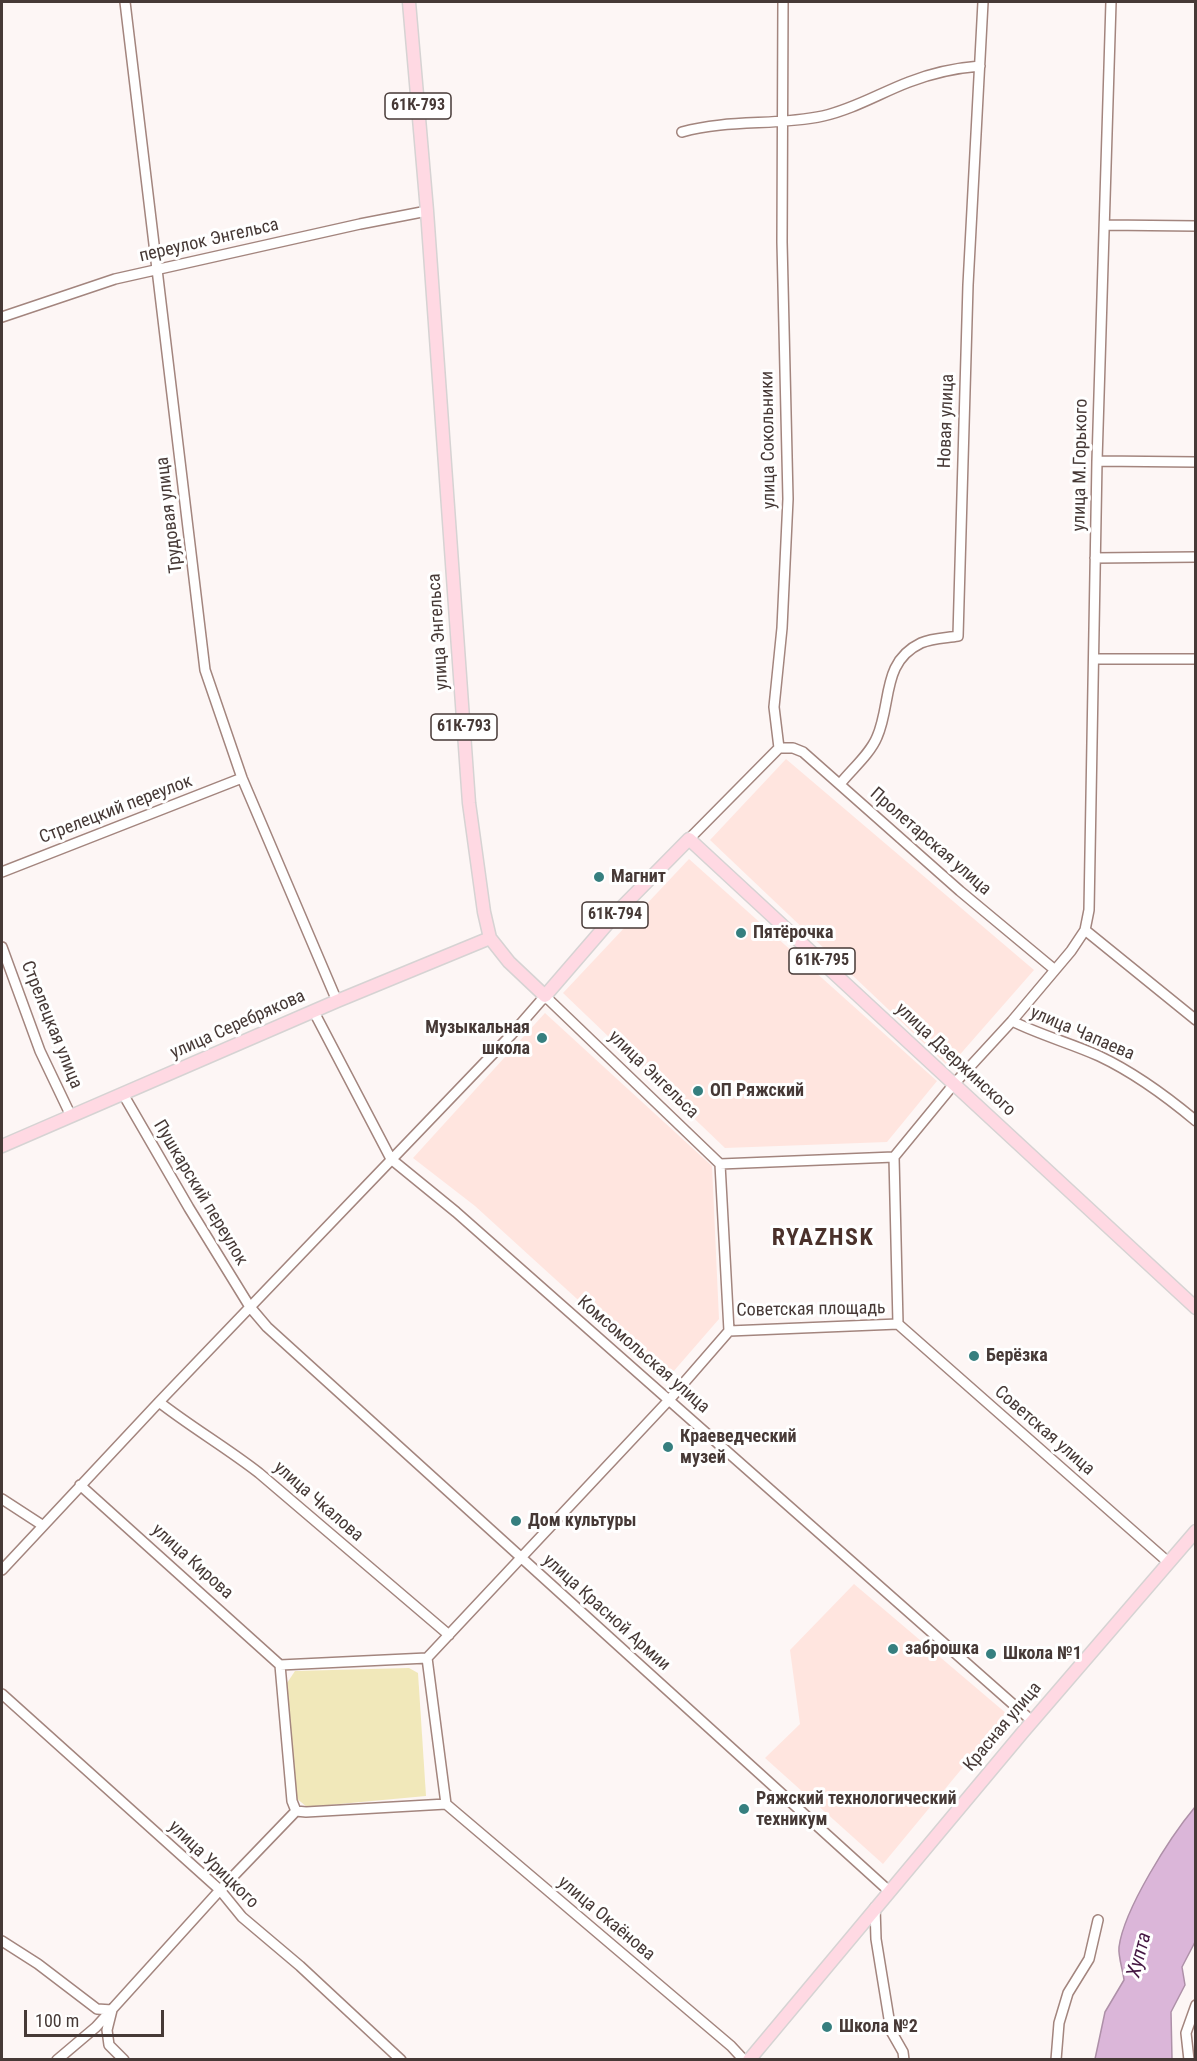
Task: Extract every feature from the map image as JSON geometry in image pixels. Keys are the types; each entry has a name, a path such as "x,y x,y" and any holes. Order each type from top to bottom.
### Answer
{"main road":[{"name":"улица Энгельса","path":"410,2 469,803 484,912 490,938 509,962 545,996"},
{"name":"61К-794","path":"545,996 621,908 689,839"},
{"name":"улица Дзержинского","path":"689,839 1196,1308"},
{"name":"улица Серебрякова","path":"2,1146 337,1001 490,938"},
{"name":"Красная улица","path":"749,2060 1032,1721 1196,1531"}],"street":[{"name":"Трудовая улица","path":"125,2 205,670 242,778 337,1001"},
{"name":"улица Сокольники","path":"779,748 774,707 782,628 788,499 782,242 783,2"},
{"name":"Новая улица","path":"840,784 868,752 877,737 891,674 896,664 921,643 958,636 968,285 982,2"},
{"name":"улица М.Горького","path":"1086,930 1091,895 1097,461 1112,2"},
{"path":"682,132 704,126 823,116 850,108 909,82 949,69 980,66"},
{"name":"переулок Энгельса","path":"2,317 84,288 157,269 427,211"},
{"path":"1105,225 1196,226"},
{"path":"1097,461 1196,462"},
{"path":"1095,558 1196,556"},
{"path":"1094,658 1196,659"},
{"path":"689,839 779,748"},
{"name":"Пролетарская улица","path":"779,748 793,748 803,752 960,891 1054,970"},
{"name":"Стрелецкий переулок","path":"2,872 242,778"},
{"path":"720,1164 894,1157 954,1084 1012,1021 1086,930 1196,1020"},
{"name":"Стрелецкая улица","path":"2,947 40,1051 71,1116"},
{"path":"2,1570 80,1485 511,1035 545,996"},
{"name":"улица Энгельса","path":"545,996 720,1164"},
{"path":"314,1012 391,1159"},
{"name":"улица Чапаева","path":"1012,1021 1037,1034 1098,1056 1140,1077 1166,1095 1196,1121"},
{"name":"Пушкарский переулок","path":"123,1094 250,1307"},
{"name":"Советская площадь","path":"720,1164 729,1330 898,1324 894,1157"},
{"name":"Комсомольская улица","path":"391,1159 456,1212 1032,1721"},
{"name":"улица Красной Армии","path":"250,1307 267,1327 889,1891"},
{"name":"Советская улица","path":"898,1324 1168,1562"},
{"path":"296,1811 292,1801 280,1665 427,1658 669,1400 729,1330"},
{"name":"улица Чкалова","path":"159,1402 259,1473 449,1635"},
{"name":"улица Кирова","path":"80,1485 280,1665"},
{"path":"2,1499 42,1525"},
{"path":"57,2060 96,2027 220,1890 296,1811 317,1812 446,1804 427,1658"},
{"name":"улица Урицкого","path":"2,1694 220,1890 242,1917 300,1966 401,2060"},
{"name":"улица Окаёнова","path":"446,1804 744,2060"},
{"path":"875,1907 876,1939 891,2031 903,2052 904,2060"},
{"path":"1056,2060 1059,2023 1068,1993 1089,1959 1098,1920"},
{"path":"2,1941 38,1964 77,1995 98,2008 112,2010"},
{"path":"1189,2060 1186,2033 1196,2005"},
{"path":"112,2010 107,2038 113,2051 124,2060"}],"shaded area":[{"path":"786,759 1034,970 949,1067 710,840"},
{"path":"689,859 937,1081 887,1142 725,1148 563,993"},
{"path":"545,1013 712,1166 719,1319 666,1380 475,1206 413,1158"},
{"path":"854,1584 1007,1714 883,1864 765,1758 800,1724 790,1650"},
{"path":"409,1668 418,1673 426,1796 307,1807 296,1798 287,1683 295,1671"}],"water":[{"name":"Хупта","path":"1195,1807 1195,1942 1182,1967 1185,1985 1171,2012 1172,2059 1095,2059 1105,2012 1124,1980 1119,1947 1129,1913 1161,1854"}],"place":[{"name":"Магнит","path":"599,877"},
{"name":"Пятёрочка","path":"741,933"},
{"name":"Музыкальная школа","path":"542,1038"},
{"name":"ОП Ряжский","path":"698,1091"},
{"name":"Берёзка","path":"974,1356"},
{"name":"Краеведческий музей","path":"668,1447"},
{"name":"Дом культуры","path":"516,1521"},
{"name":"заброшка","path":"893,1649"},
{"name":"Школа №1","path":"991,1654"},
{"name":"Ряжский технологический техникум","path":"744,1809"},
{"name":"Школа №2","path":"827,2027"}],"district":[{"name":"RYAZHSK","path":"823,1239"}]}
